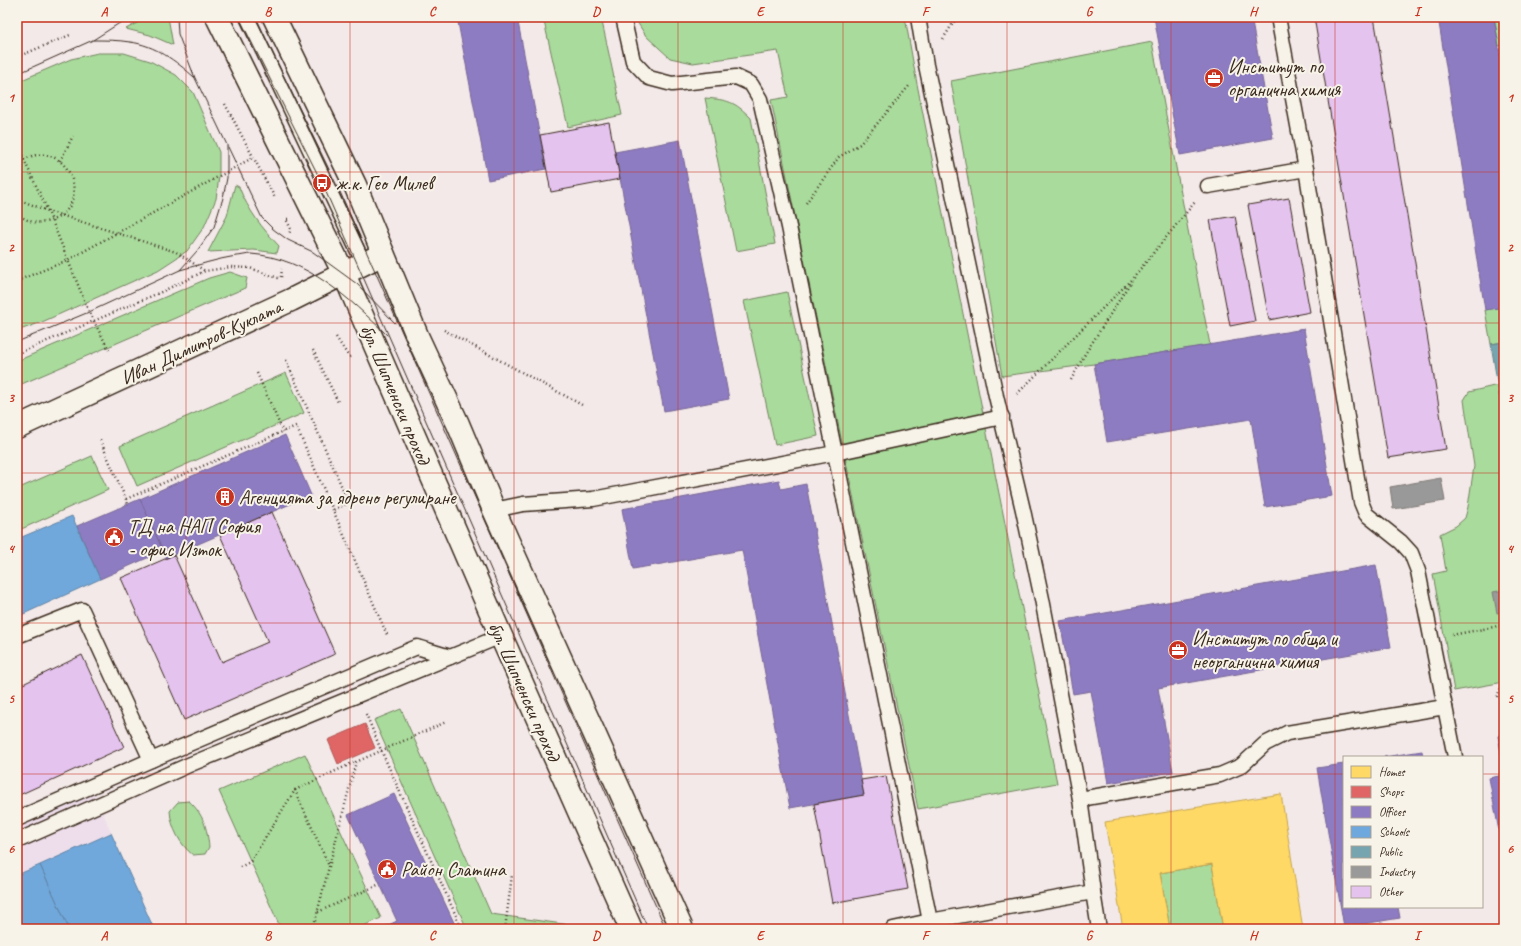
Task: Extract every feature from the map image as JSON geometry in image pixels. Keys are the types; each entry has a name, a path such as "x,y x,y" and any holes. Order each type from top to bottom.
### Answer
{"main road":[{"name":"бул. Шипченски проход","path":"217,17 344,274 501,636 631,929"},
{"name":"бул. Шипченски проход","path":"274,17 354,185 374,259 418,338 458,424 494,510 682,929"},
{"name":"Иван Димитров-Куклата","path":"17,427 291,300 374,259"}],"lane":[{"path":"247,17 374,259"},
{"path":"623,17 633,61 649,78 672,84 736,77 751,84 760,99 789,226 930,921"},
{"path":"918,17 926,65 1040,592 1080,799 1099,929"},
{"path":"1278,17 1306,168 1361,502 1366,514 1401,542 1410,553 1418,572 1455,756"},
{"path":"1208,186 1306,168"},
{"path":"494,510 523,504 593,499 835,453 1002,417"},
{"path":"17,636 82,610 151,760"},
{"path":"17,841 191,764 501,636"},
{"path":"17,819 151,760 417,647 450,658"},
{"path":"1080,799 1220,775 1241,766 1265,744 1287,733 1445,707"},
{"path":"893,929 1093,892"}],"path":[{"path":"17,57 70,35"},
{"path":"789,226 839,157 860,144 926,65"},
{"path":"226,104 275,198"},
{"path":"60,161 73,136"},
{"path":"17,144 52,220 89,312 109,350"},
{"path":"17,164 23,159 32,156 51,156 60,161 67,168 72,178 74,188 68,208 61,216 52,220 40,223 28,221 17,213"},
{"path":"17,281 68,260 254,157"},
{"path":"1070,380 1132,280 1208,186"},
{"path":"17,199 61,216 176,252 205,271"},
{"path":"286,219 291,229 290,234"},
{"path":"17,354 161,292 205,271 231,267 250,268 281,279 282,269"},
{"path":"1002,417 1020,390 1132,280"},
{"path":"438,332 443,330 582,406"},
{"path":"336,337 349,357 354,356"},
{"path":"314,350 338,402"},
{"path":"286,360 349,503 333,510"},
{"path":"257,373 283,432"},
{"path":"126,499 296,426 396,656"},
{"path":"100,440 128,504"},
{"path":"1431,639 1504,624"},
{"path":"1497,697 1504,680"},
{"path":"358,695 381,750 462,929"},
{"path":"240,867 250,862 295,790 446,722"},
{"path":"313,929 356,762"},
{"path":"295,790 329,866"},
{"path":"504,929 512,874"},
{"path":"317,913 380,884"}],"shaded area":[{"path":"95,793 111,833 154,929 17,929 17,828"}],"green space":[{"path":"143,17 168,17 173,45 150,35 126,29 139,22"},
{"path":"543,17 601,17 622,115 568,127"},
{"path":"634,17 905,17 917,84 1057,783 918,809 771,100 788,97 778,51 693,63 670,58 646,36"},
{"path":"1494,17 1504,17 1504,45 1499,46"},
{"path":"1152,42 1210,345 1094,364 1002,376 951,81"},
{"path":"98,53 124,53 150,61 176,75 193,92 219,152 219,176 216,199 204,227 187,251 158,270 42,322 17,331 17,82 71,59"},
{"path":"705,98 730,102 740,108 751,118 775,244 736,251"},
{"path":"235,185 239,187 256,218 279,246 277,253 254,250 208,252 227,216"},
{"path":"230,272 247,278 245,288 17,386 17,361 209,278"},
{"path":"787,292 818,436 775,445 744,301"},
{"path":"1504,307 1504,342 1491,344 1485,310"},
{"path":"286,373 304,413 137,486 120,446"},
{"path":"1498,385 1502,406 1504,405 1504,682 1454,691 1433,574 1446,571 1440,534 1456,526 1465,518 1468,507 1474,466 1464,400 1469,392"},
{"path":"92,456 108,490 17,531 17,489"},
{"path":"401,709 491,914 570,925 560,929 467,929 374,720"},
{"path":"305,754 381,918 357,929 281,929 219,791"},
{"path":"189,801 198,811 206,828 209,847 205,854 193,855 188,851 180,841 172,823 170,811 178,802"},
{"path":"1212,864 1223,929 1170,929 1160,873"}],"building: Homes":[{"path":"1281,794 1303,929 1223,929 1212,864 1160,873 1170,929 1123,929 1105,822"}],"building: Shops":[{"path":"365,724 375,748 338,764 328,740"}],"building: Offices":[{"path":"457,17 517,17 546,169 488,180"},
{"name":"Институт по органична химия","path":"1154,17 1251,17 1273,138 1180,155"},
{"path":"1438,17 1494,17 1504,78 1504,307 1485,310"},
{"path":"680,140 729,399 664,411 615,152"},
{"path":"1304,329 1332,496 1265,507 1251,419 1107,442 1094,364"},
{"name":"Агенцията за ядрено регулиране","path":"285,435 311,495 166,558 140,499"},
{"path":"779,480 781,489 806,484 864,795 790,808 742,550 633,569 622,509"},
{"path":"140,499 163,551 100,579 77,526"},
{"path":"1376,565 1391,647 1158,688 1173,772 1108,783 1091,691 1073,694 1060,621"},
{"path":"1504,734 1504,769 1498,736"},
{"path":"1422,751 1423,756 1390,756"},
{"path":"1343,764 1343,908 1398,908 1400,918 1344,927 1317,768"},
{"path":"1504,775 1504,858 1489,778"},
{"path":"394,794 457,929 380,929 397,921 348,815"}],"building: Schools":[{"path":"72,516 100,579 17,617 17,539"},
{"path":"111,833 154,929 69,929 40,865"},
{"path":"40,865 69,929 17,929 17,875"}],"building: Public":[{"path":"1504,342 1504,405 1501,406 1491,344"}],"building: Industry":[{"path":"1441,478 1445,501 1393,509 1390,487"},
{"path":"1504,590 1504,612 1497,613 1493,592"}],"building: Other":[{"path":"1314,17 1374,17 1446,449 1388,458"},
{"path":"609,122 620,179 551,192 540,135"},
{"path":"1289,198 1310,312 1269,320 1248,205"},
{"path":"1235,216 1255,321 1230,326 1210,220"},
{"path":"272,512 335,654 184,720 121,578 174,555 222,662 268,642 220,535"},
{"path":"82,655 124,747 17,796 17,687"},
{"path":"886,776 908,889 832,903 814,804 864,795 861,780"}],"tram line":[{"path":"17,74 93,40 129,17"},
{"path":"17,342 89,312 180,270 197,251 214,227 223,198 227,178 227,145 195,78 178,34 177,17"},
{"path":"239,17 322,183 648,929"},
{"path":"255,17 340,192 666,929"},
{"path":"93,40 125,41 148,46 180,65 194,77"},
{"path":"228,147 262,218 273,229 288,240 313,252 357,284 395,323"},
{"path":"180,270 248,254 271,257 291,263 326,282 358,307 387,335"}],"place":[{"name":"Институт по органична химия","path":"1214,78"},
{"name":"ж.к. Гео Милев","path":"322,183"},
{"name":"Агенцията за ядрено регулиране","path":"225,497"},
{"name":"ТД на НАП София - офис Изток","path":"114,537"},
{"name":"Институт по обща и неорганична химия","path":"1178,650"},
{"name":"Район Слатина","path":"387,869"}]}
